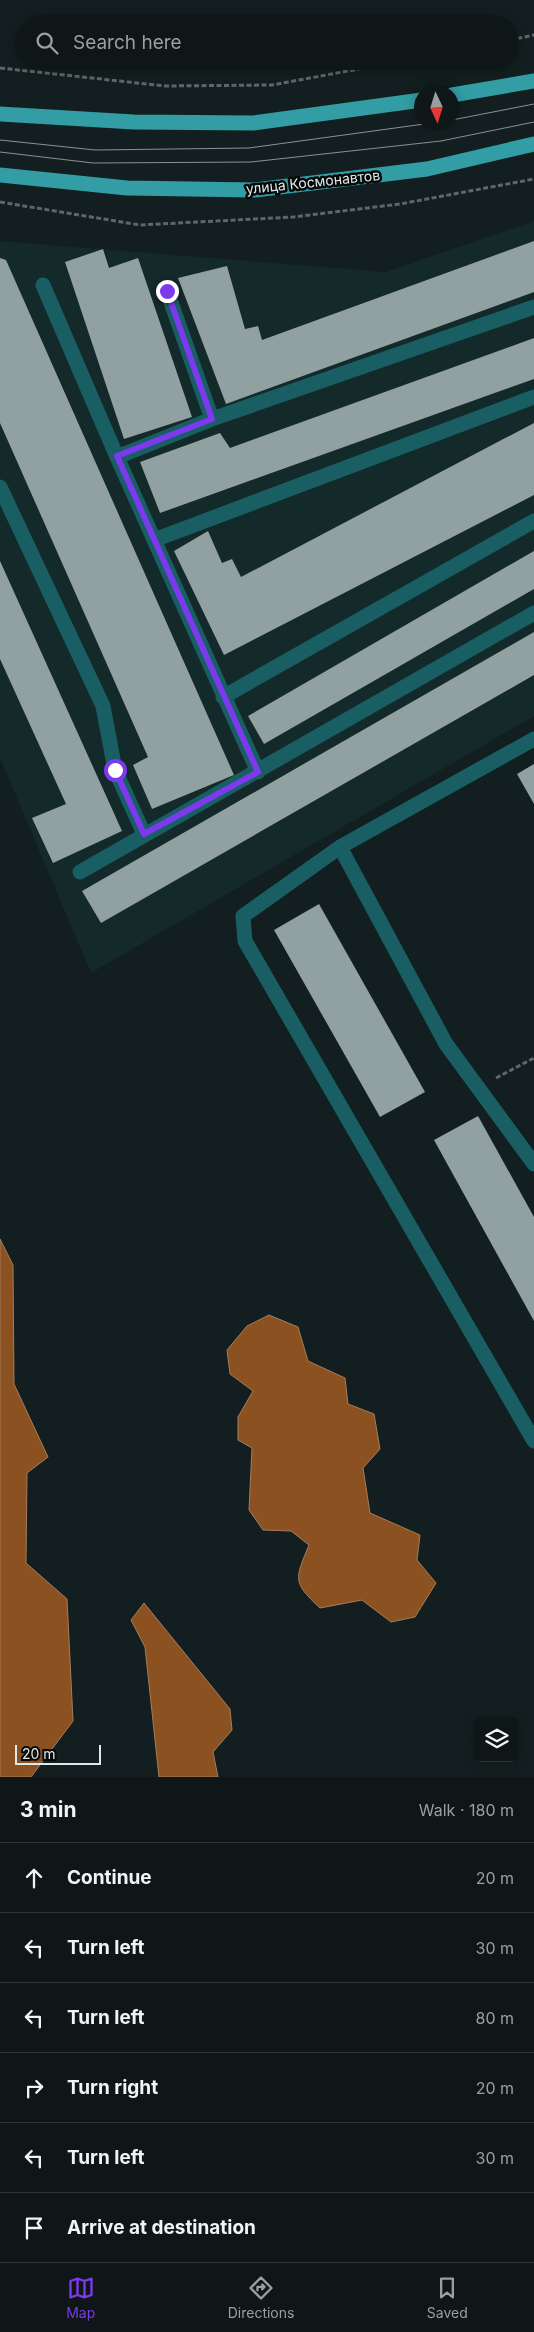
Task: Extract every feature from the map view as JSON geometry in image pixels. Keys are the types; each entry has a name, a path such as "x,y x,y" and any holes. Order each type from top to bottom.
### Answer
{"main road":[{"path":"459,94 534,81"},
{"path":"0,114 134,122 253,123 414,101"},
{"name":"улица Космонавтов","path":"0,175 127,188 256,190 427,169 534,144"}],"lane":[{"path":"43,285 223,697 258,772"},
{"path":"167,291 212,419"},
{"path":"117,456 212,419 534,307"},
{"path":"154,540 534,397"},
{"path":"0,487 103,706 115,770 144,834"},
{"path":"223,697 534,521"},
{"path":"80,872 534,613"},
{"path":"534,739 340,847 243,916 245,941 534,1441"},
{"path":"340,847 446,1044 533,1159"}],"path":[{"path":"519,38 534,35"},
{"path":"0,68 15,70"},
{"path":"18,70 165,86 272,85 353,70"},
{"path":"478,1088 534,1058"}],"shaded area":[{"path":"534,221 534,716 91,973 0,758 0,241 386,272"},
{"path":"0,1239 13,1265 14,1384 48,1457 27,1473 26,1563 67,1599 73,1721 31,1777 0,1777"},
{"path":"269,1315 298,1327 308,1361 345,1378 348,1404 374,1414 380,1449 363,1468 370,1513 420,1535 417,1560 436,1583 415,1617 391,1622 362,1600 320,1608 304,1592 299,1580 301,1566 309,1545 291,1531 263,1530 249,1510 252,1448 238,1440 238,1417 253,1391 230,1374 227,1350 247,1326"},
{"path":"144,1603 230,1709 232,1730 213,1752 218,1777 159,1777 145,1647 131,1620"}],"building":[{"path":"534,241 534,292 226,404 178,278 227,266 245,329 258,326 262,340"},
{"path":"103,249 109,268 138,258 192,417 124,439 65,262"},
{"path":"0,258 6,260 234,775 152,809 133,765 148,757 0,423"},
{"path":"534,338 534,379 160,513 140,462 220,433 230,448"},
{"path":"534,423 534,495 224,655 174,551 208,531 222,563 232,559 241,577"},
{"path":"534,551 534,589 264,744 248,716"},
{"path":"0,561 122,831 53,863 32,818 66,804 0,659"},
{"path":"534,632 534,675 101,923 82,891"},
{"path":"534,764 534,804 517,774"},
{"path":"319,904 425,1092 380,1117 274,930"},
{"path":"478,1116 534,1217 534,1321 434,1140"}],"tram line":[{"path":"459,119 534,104"},
{"path":"0,152 93,163 251,162 441,141 534,122"},
{"path":"0,140 95,150 249,148 414,125"}],"route":[{"path":"115,770 144,834 258,772 117,456 212,419 167,291"}]}
